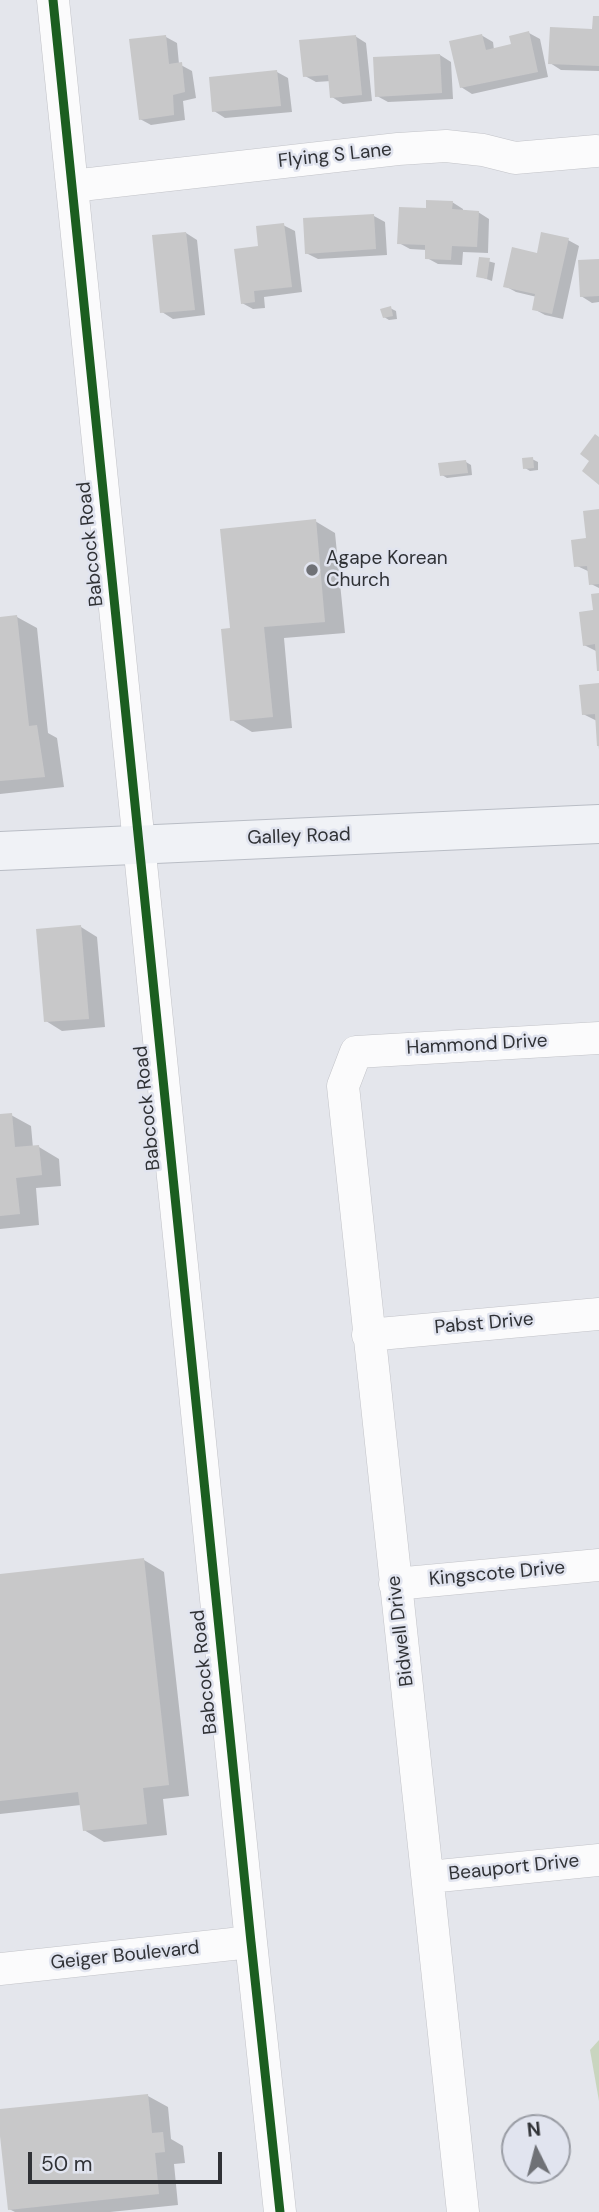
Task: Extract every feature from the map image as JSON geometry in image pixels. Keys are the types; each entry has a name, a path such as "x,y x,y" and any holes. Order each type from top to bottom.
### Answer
{"main road":[{"name":"Galley Road","path":"0,851 599,824"}],"street":[{"name":"Babcock Road","path":"53,0 280,2212"},
{"name":"Flying S Lane","path":"72,186 398,149 446,146 483,150 515,158 596,151"},
{"name":"Hammond Drive","path":"356,1052 599,1038"},
{"name":"Bidwell Drive","path":"356,1052 343,1086 463,2212"},
{"name":"Pabst Drive","path":"368,1335 599,1314"},
{"name":"Kingscote Drive","path":"395,1584 599,1565"},
{"name":"Beauport Drive","path":"429,1877 599,1860"},
{"name":"Geiger Boulevard","path":"0,1969 251,1942"}],"green space":[{"path":"599,2040 599,2101 590,2050"}],"building":[{"path":"593,16 599,16 599,66 548,64 550,27 592,29"},
{"path":"529,31 538,72 460,88 449,41 482,34 486,50 511,44 509,36"},
{"path":"166,35 169,64 182,62 185,92 173,95 174,115 139,120 129,39"},
{"path":"356,35 362,95 330,98 328,75 303,77 299,40"},
{"path":"440,54 442,93 375,97 373,57"},
{"path":"277,70 281,106 212,112 209,77"},
{"path":"426,200 453,201 452,209 479,211 477,247 452,246 451,260 425,259 425,245 397,244 399,207 426,208"},
{"path":"374,214 376,249 305,254 303,218"},
{"path":"284,223 292,287 254,291 255,302 241,304 234,249 258,246 256,226"},
{"path":"186,232 195,310 160,313 152,235"},
{"path":"541,232 569,238 552,314 532,310 535,294 503,287 512,247 537,253"},
{"path":"479,257 490,258 487,279 476,277"},
{"path":"599,259 599,296 580,297 578,260"},
{"path":"391,306 393,316 383,318 380,309"},
{"path":"595,434 599,437 599,485 582,471 589,461 580,454"},
{"path":"533,457 534,468 523,469 522,458"},
{"path":"466,460 468,473 440,476 438,463"},
{"path":"599,509 599,584 589,585 587,566 574,567 571,540 586,538 583,511"},
{"path":"316,519 325,622 264,627 273,717 230,721 221,629 230,628 220,529"},
{"path":"599,593 597,671 595,644 583,646 579,612 593,610 591,594"},
{"path":"17,615 29,726 37,725 45,777 0,781 0,617"},
{"path":"599,683 597,746 595,714 582,715 579,685"},
{"path":"81,925 89,1019 44,1022 36,929"},
{"path":"12,1113 15,1147 39,1145 42,1175 16,1178 20,1214 0,1216 0,1114"},
{"path":"144,1558 169,1785 143,1788 147,1824 83,1831 78,1792 0,1801 0,1574"},
{"path":"148,2094 152,2133 163,2132 165,2152 155,2153 159,2194 8,2210 0,2136 0,2109"}],"cycle path":[{"path":"53,0 280,2212"}],"place":[{"name":"Agape Korean Church","path":"312,570"}]}
